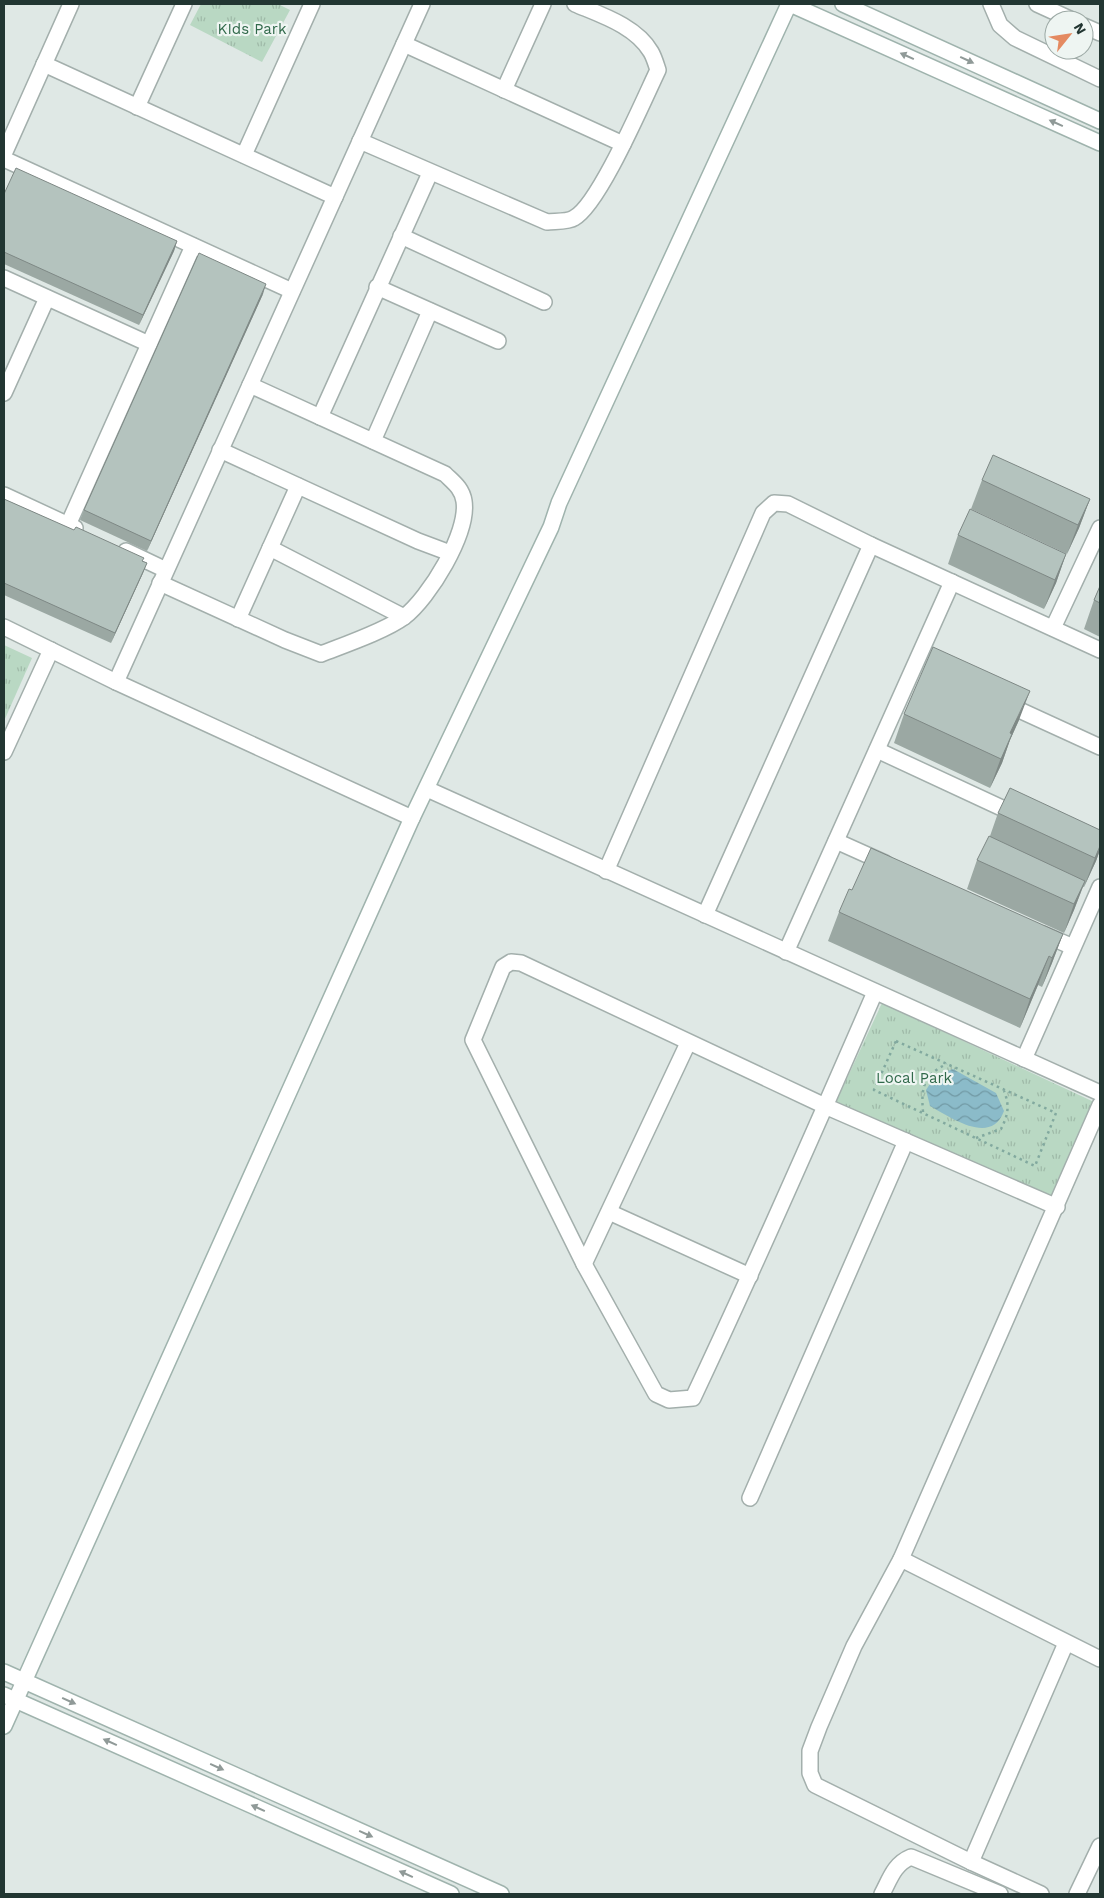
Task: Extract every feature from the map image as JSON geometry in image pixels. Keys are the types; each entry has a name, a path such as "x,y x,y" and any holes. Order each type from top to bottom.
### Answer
{"street":[{"path":"4,154 71,4"},
{"path":"137,106 184,4"},
{"path":"244,155 312,4"},
{"path":"116,682 422,4"},
{"path":"504,90 543,4"},
{"path":"360,141 430,173 547,222 574,219 599,187 623,144 658,70 651,52 636,35 607,18 575,4"},
{"path":"4,1726 10,1697 24,1681 412,818 551,527 563,494 790,4 1100,143"},
{"path":"843,4 1100,121"},
{"path":"991,4 1000,24 1015,38 1100,79"},
{"path":"1037,4 1050,10"},
{"path":"404,44 623,144"},
{"path":"44,64 335,197"},
{"path":"4,159 292,291"},
{"path":"320,417 430,173"},
{"path":"401,236 544,302"},
{"path":"68,525 194,246"},
{"path":"4,278 149,344"},
{"path":"377,287 498,341"},
{"path":"4,393 9,368 47,298"},
{"path":"373,441 430,311"},
{"path":"112,545 163,577 238,619 321,654 404,617 434,585 462,523 464,502 459,487 445,474 250,385"},
{"path":"220,450 418,541 450,553"},
{"path":"238,619 298,486"},
{"path":"4,496 86,533"},
{"path":"606,871 763,513 774,504 788,504 871,545 1100,650"},
{"path":"1053,628 1100,528"},
{"path":"705,916 871,545"},
{"path":"270,548 404,617"},
{"path":"786,952 952,582"},
{"path":"4,627 116,682 412,818"},
{"path":"4,752 51,650"},
{"path":"916,664 934,672"},
{"path":"986,695 1100,747"},
{"path":"877,750 1029,820"},
{"path":"427,789 1100,1094"},
{"path":"836,841 900,870"},
{"path":"1024,1059 1100,887"},
{"path":"1028,927 1073,947"},
{"path":"875,992 825,1106 750,1276 692,1398 670,1400 656,1394 584,1264 473,1040 503,967 511,962 521,963 825,1106 1057,1207"},
{"path":"584,1264 688,1043"},
{"path":"1041,1894 826,1792 815,1785 810,1773 810,1750 854,1646 900,1559 1057,1207 1100,1105"},
{"path":"750,1498 906,1141"},
{"path":"609,1212 750,1276"},
{"path":"900,1559 1100,1659"},
{"path":"971,1862 1066,1643"},
{"path":"4,1672 501,1894"},
{"path":"10,1697 451,1894"},
{"path":"1077,1894 1100,1846"},
{"path":"882,1894 901,1861 911,1856 1000,1894"}],"path":[{"path":"896,1040 947,1064 1056,1113 1035,1166 874,1090 896,1040"},
{"path":"924,1113 922,1089 934,1070 947,1064"},
{"path":"976,1138 1001,1129 1008,1115 1008,1101 1003,1089"}],"green space":[{"name":"KIds Park","path":"201,4 278,4 290,10 262,62 190,25"},
{"path":"4,645 32,658 4,721"},
{"name":"Local Park","path":"882,1003 1094,1102 1053,1199 836,1102"}],"water":[{"path":"953,1069 996,1093 1004,1111 998,1121 990,1127 970,1126 930,1106 926,1090 935,1076"}],"building":[{"path":"16,168 177,241 143,315 4,252 4,194"},
{"path":"199,253 266,284 151,541 84,510"},
{"path":"993,455 1090,499 1078,525 982,480"},
{"path":"4,499 74,530 76,527 144,558 142,561 147,563 115,633 4,583"},
{"path":"970,509 1066,554 1055,580 958,535"},
{"path":"1100,586 1100,603 1094,600"},
{"path":"933,647 1030,691 1010,733 1012,734 1001,759 904,714"},
{"path":"1010,788 1100,830 1100,846 1095,858 998,813"},
{"path":"989,836 1085,881 1074,904 977,860"},
{"path":"871,848 1063,934 1052,958 1049,956 1030,999 839,912 849,889 852,890"}]}
